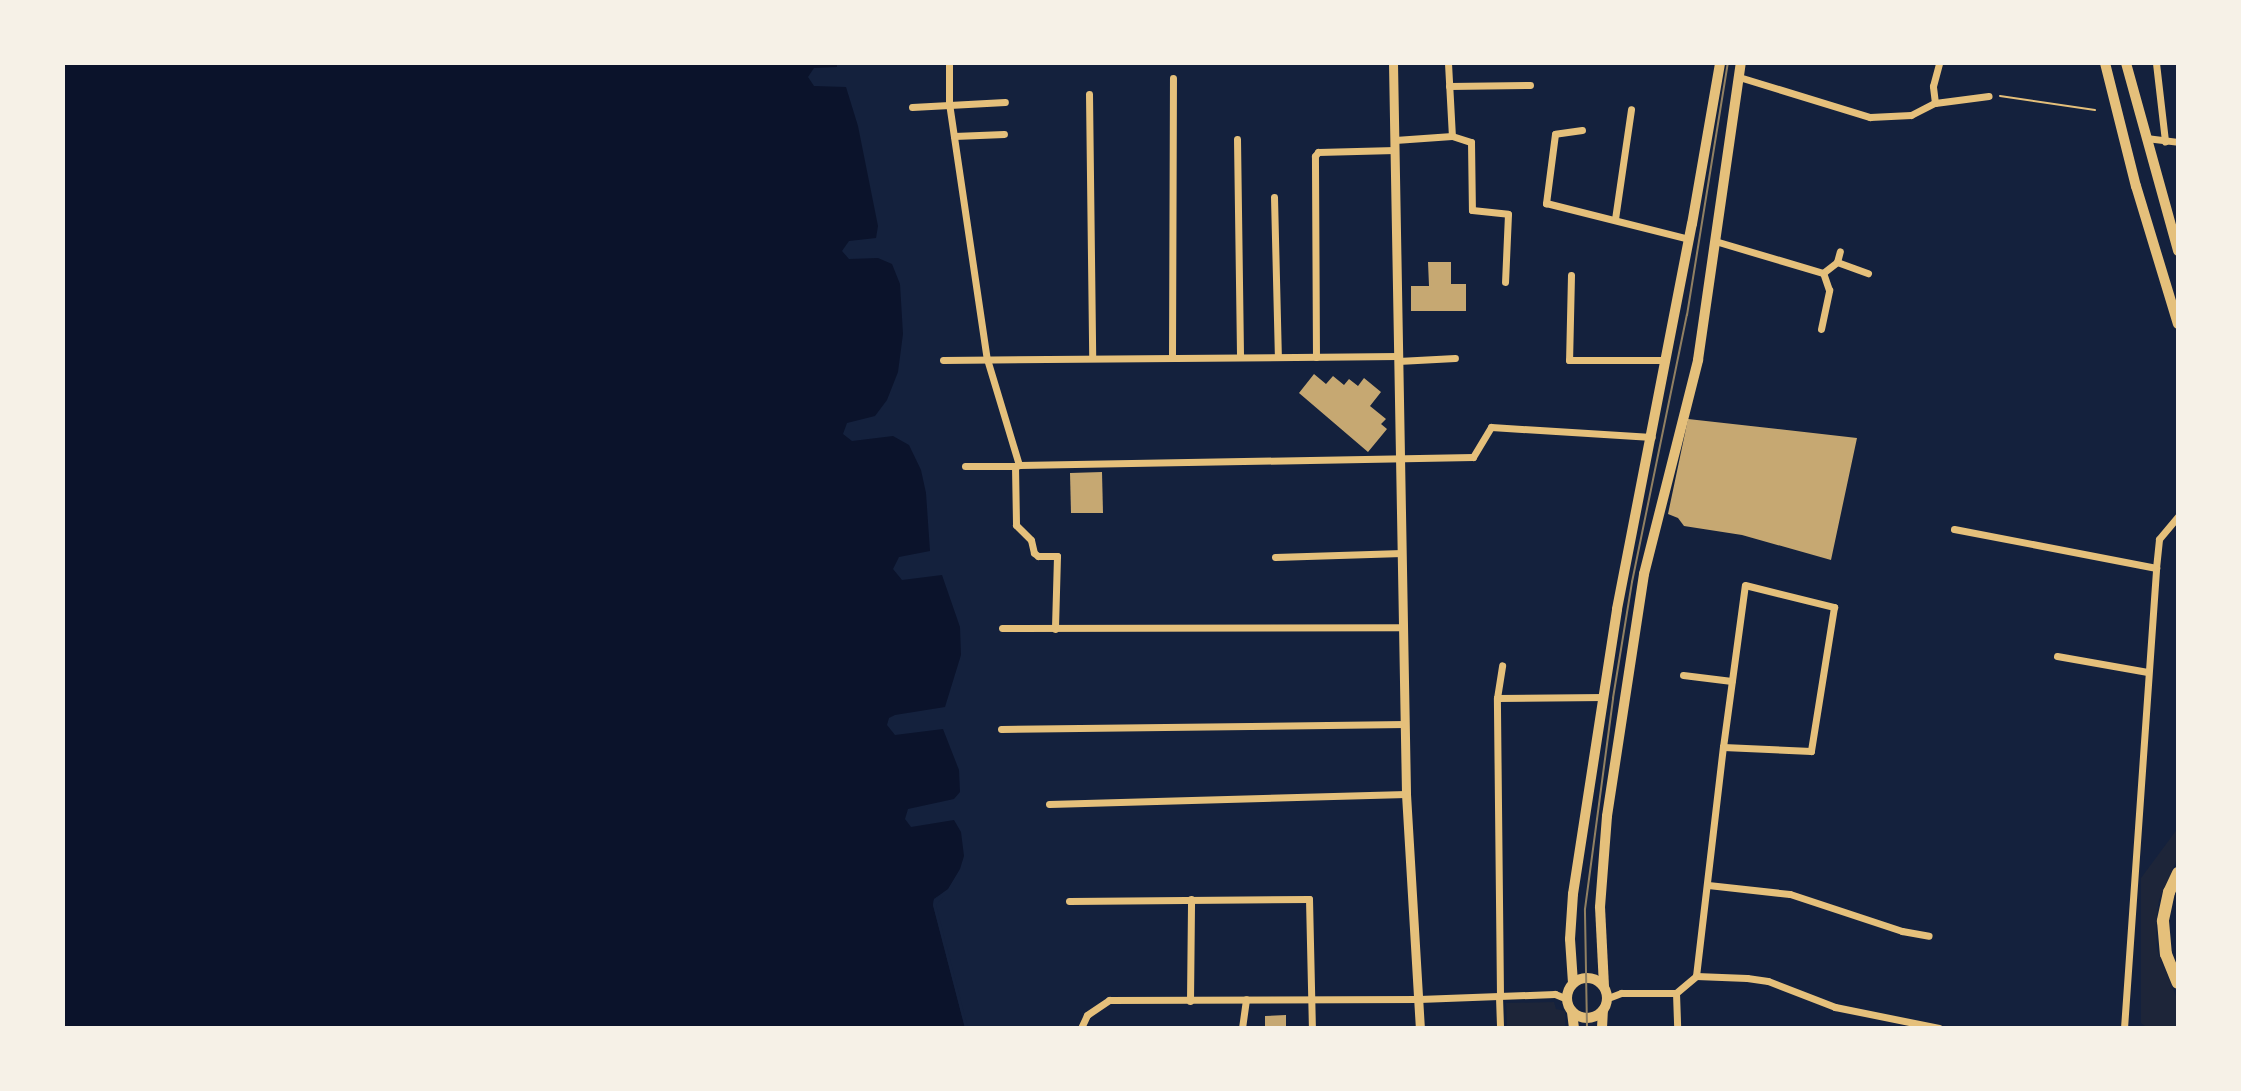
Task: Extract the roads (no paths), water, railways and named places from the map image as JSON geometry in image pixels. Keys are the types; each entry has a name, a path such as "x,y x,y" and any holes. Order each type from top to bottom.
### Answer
{"highway":[{"path":"2105,63 2132,174 2178,324"},
{"path":"2126,63 2178,251"},
{"path":"2178,873 2168,892 2163,921 2166,954 2178,983"}],"main road":[{"path":"1574,1028 1567,999 1573,983 1570,939 1573,894 1617,609 1652,437 1720,63"},
{"path":"1602,1028 1603,1011 1608,998 1604,986 1600,907 1611,790 1644,574 1698,359 1741,63"},
{"path":"1573,983 1588,977 1604,986"},
{"path":"1572,1012 1587,1018 1603,1011"}],"street":[{"path":"949,63 949,103 987,359 1017,465 1016,524 1031,540 1038,556 1057,556 1055,629"},
{"path":"1393,63 1406,794 1420,1028"},
{"path":"1448,63 1452,136"},
{"path":"1935,103 1933,86 1939,63"},
{"path":"2156,63 2165,141"},
{"path":"1740,77 1870,117 1911,115 1935,103 1989,96"},
{"path":"1172,357 1173,78"},
{"path":"1449,86 1530,85"},
{"path":"1089,94 1092,357"},
{"path":"912,107 1005,102"},
{"path":"1615,219 1631,109"},
{"path":"1583,130 1555,134 1546,204 1689,239"},
{"path":"954,136 1004,134"},
{"path":"1395,140 1452,136 1471,142 1472,209 1508,214 1506,282"},
{"path":"2146,138 2178,142"},
{"path":"1237,139 1240,357"},
{"path":"1316,357 1315,156 1318,152 1395,150"},
{"path":"1274,197 1278,357"},
{"path":"1715,241 1823,273"},
{"path":"1823,273 1837,262 1840,251"},
{"path":"1837,262 1868,273"},
{"path":"1821,329 1829,290 1823,273"},
{"path":"1571,275 1569,360 1665,360"},
{"path":"943,360 1092,357 1455,358"},
{"path":"965,466 1473,457 1491,427 1652,437"},
{"path":"2124,1028 2155,568 2159,539 2178,516"},
{"path":"1954,529 2155,568"},
{"path":"1275,557 1402,553"},
{"path":"1608,998 1621,993 1676,993 1696,976 1709,885 1723,747 1745,585 1834,607 1811,751 1723,747"},
{"path":"1002,628 1403,627"},
{"path":"2057,656 2148,672"},
{"path":"1500,1028 1497,698 1502,667"},
{"path":"1683,675 1732,681"},
{"path":"1497,698 1604,697"},
{"path":"1001,729 1405,724"},
{"path":"1049,804 1406,794"},
{"path":"1709,885 1790,894 1902,931 1929,936"},
{"path":"1190,1001 1191,899"},
{"path":"1069,901 1309,899 1312,1028"},
{"path":"1696,976 1768,981 1835,1007 1939,1028"},
{"path":"1676,993 1676,1028"},
{"path":"1081,1028 1087,1015 1109,1000 1419,999 1555,994 1567,999"},
{"path":"1242,1028 1246,999"}],"tram line":[{"path":"1587,1028 1585,909 1613,698 1632,582 1687,315 1728,63"}]}
